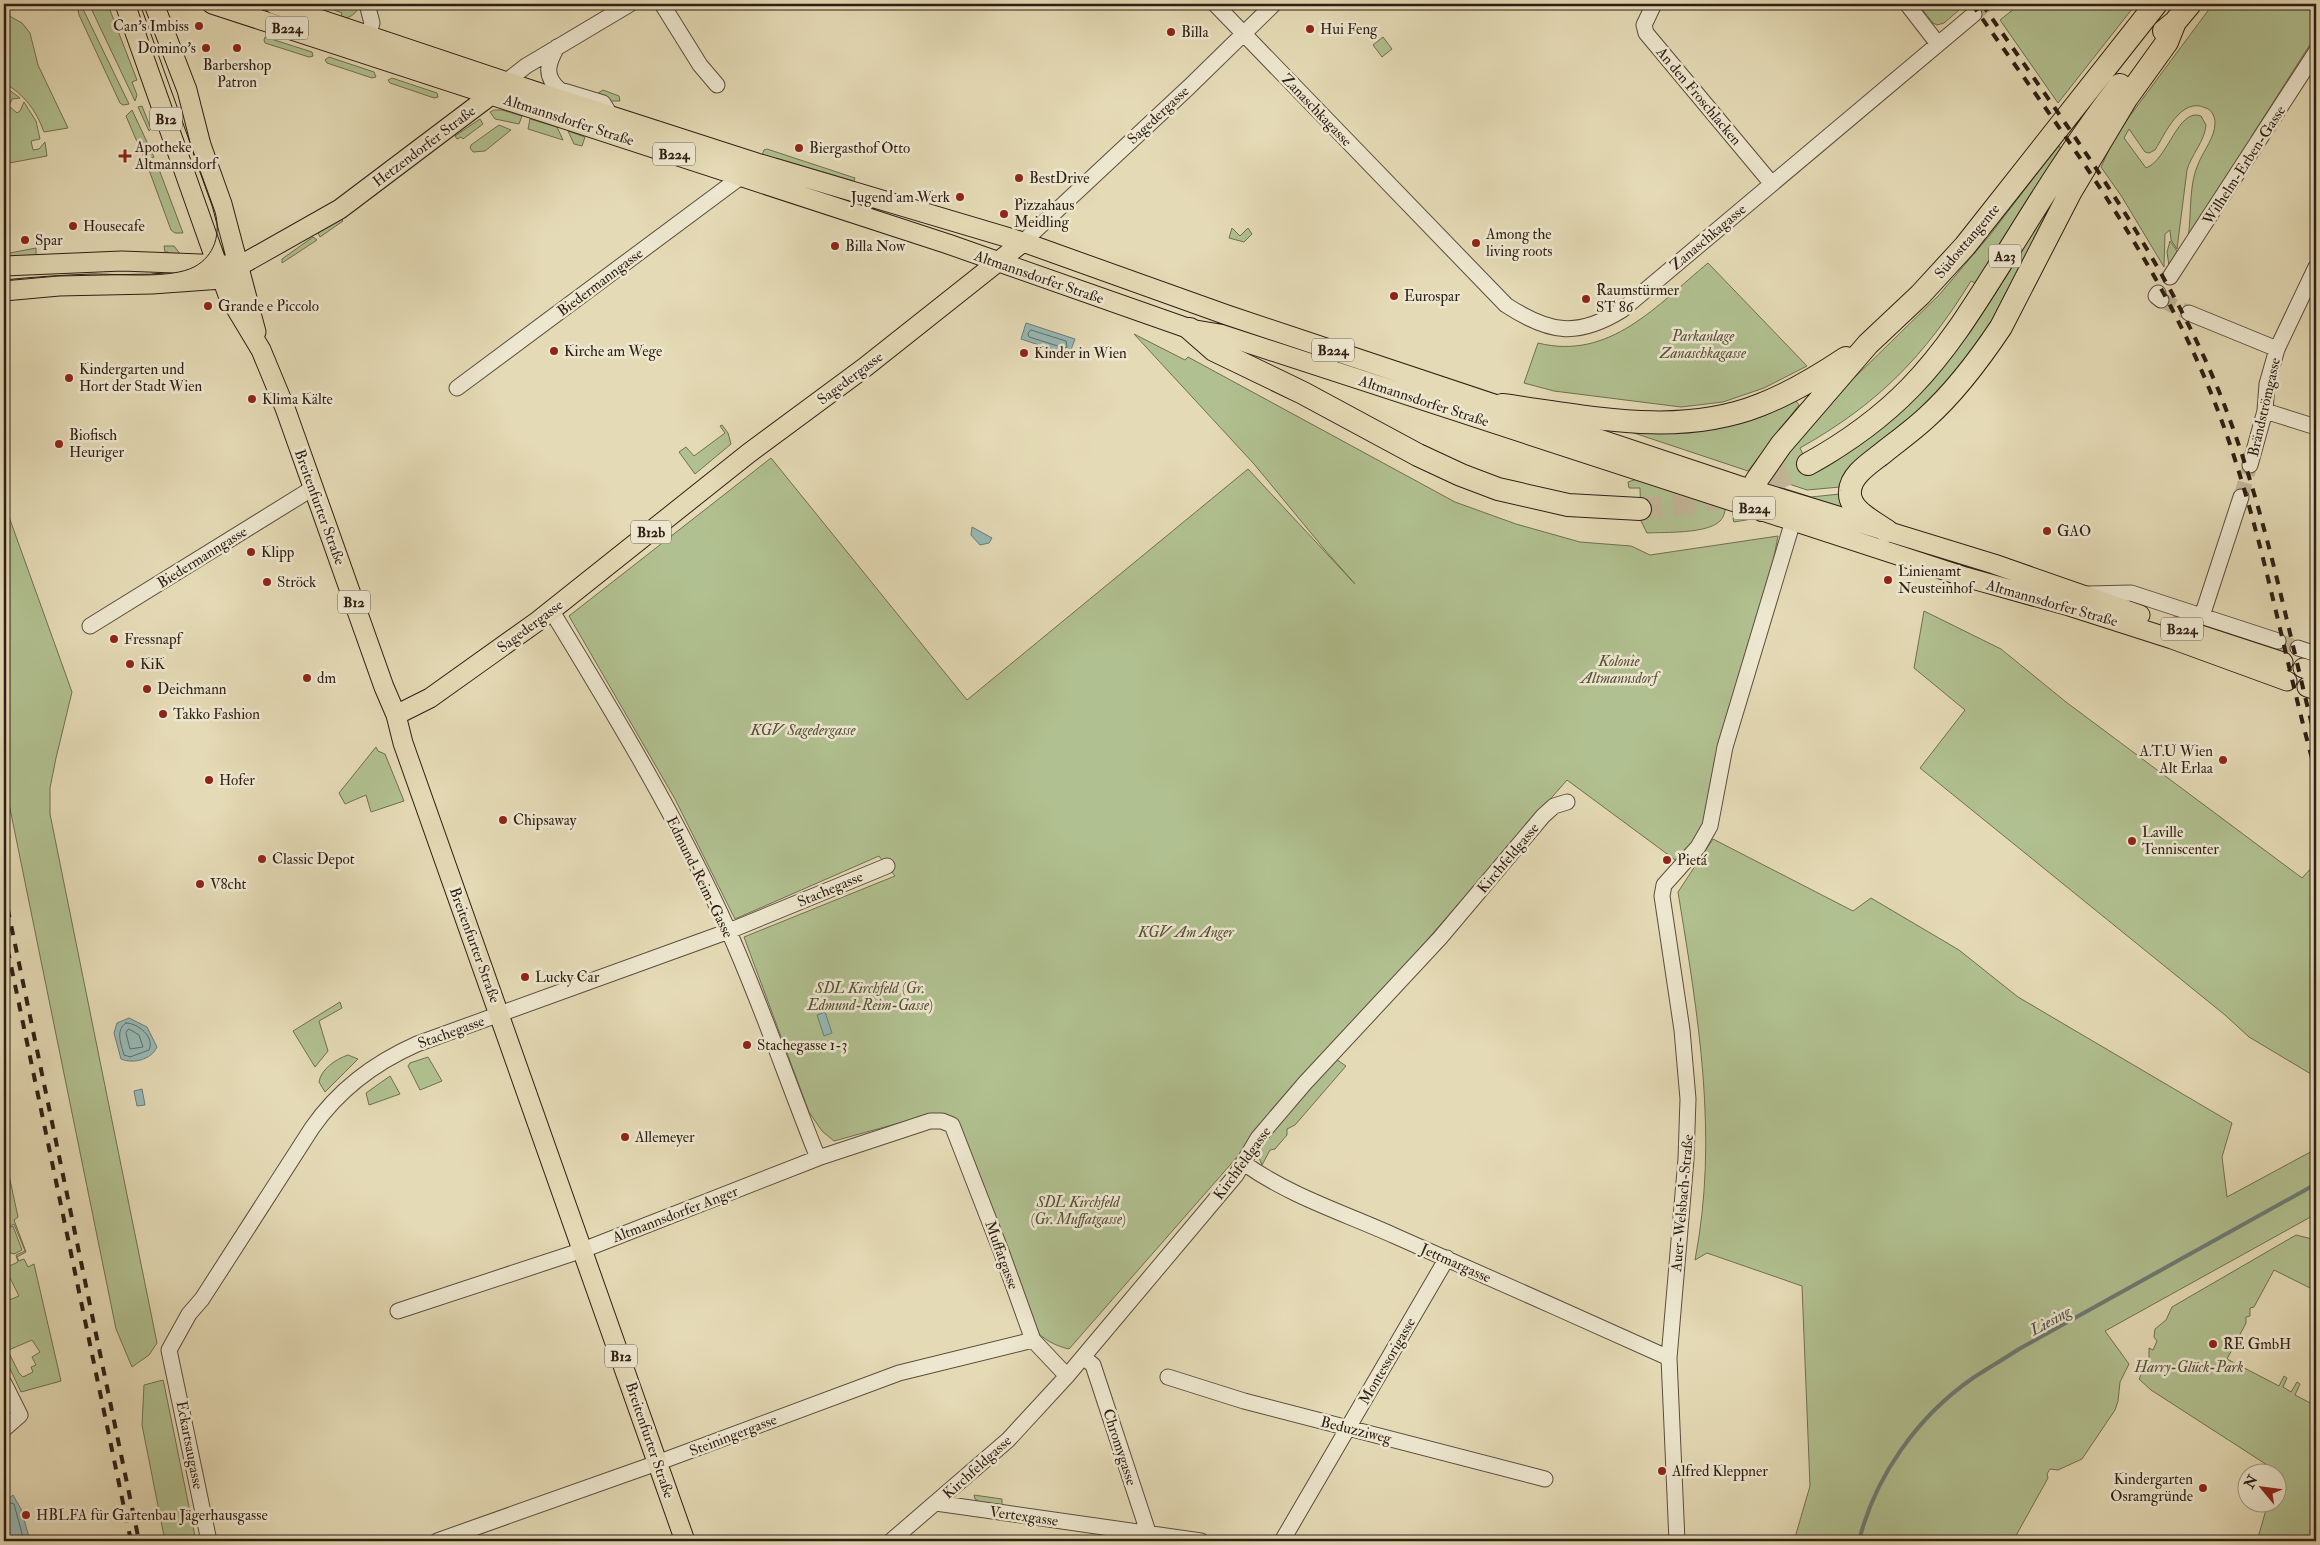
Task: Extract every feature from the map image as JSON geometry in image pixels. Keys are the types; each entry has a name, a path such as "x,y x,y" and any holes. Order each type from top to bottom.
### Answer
{"highway":[{"name":"Südosttangente","path":"1758,500 1757,478 1798,424 1868,344 1920,295 1965,246 2156,4"},
{"name":"A23","path":"1808,464 1852,438 1906,392 1933,362 1964,320 2047,189 2102,108 2159,35 2175,22 2190,4"},
{"path":"1887,531 1857,510 1852,504 1850,492 1852,481 1864,468 1926,418 1966,376 1985,351 2004,320 2095,149 2126,99 2167,42 2175,22"},
{"path":"1190,329 1214,350 1304,393 1418,455 1461,475 1498,489 1568,505 1640,509"},
{"path":"1502,405 1627,422 1699,421 1738,412 1781,396 1812,380 1868,344"}],"main road":[{"name":"Breitenfurter Straße","path":"125,4 228,295 261,350 285,408 384,687 396,715 403,743 685,1541"},
{"name":"Breitenfurter Straße","path":"154,4 186,90 201,144 222,204 246,288 261,350"},
{"name":"Altmannsdorfer Straße","path":"212,4 505,81 757,162 1023,242 1227,315 1502,405 1758,500 1793,521 1997,587 2069,606 2162,636 2287,681"},
{"name":"Altmannsdorfer Straße","path":"274,4 491,95 948,244 1190,329 1220,334 1758,500 1887,531 2282,662"},
{"name":"Hetzendorfer Straße","path":"239,266 340,209 491,95"},
{"path":"188,257 207,235"},
{"name":"Sagedergasse","path":"396,715 430,698 461,677 551,610 749,453 864,368 1023,242"},
{"path":"4,266 188,257 220,271"},
{"path":"4,291 59,286 152,284 239,266"}],"street":[{"path":"366,4 370,10 372,23 366,44"},
{"name":"Hetzendorfer Straße","path":"491,95 505,81 557,47 630,4"},
{"path":"662,4 700,65 717,85"},
{"name":"Zanaschkagasse","path":"1215,4 1506,305 1529,320 1548,327 1568,329 1586,327 1606,320 1622,310 1974,14"},
{"name":"Sagedergasse","path":"1023,242 1274,4"},
{"name":"An den Froschlacken","path":"1654,4 1644,25 1646,33 1772,184"},
{"path":"1906,4 1938,44"},
{"name":"Altmannsdorfer Straße","path":"557,47 548,68 548,74 554,85 560,90 603,103 611,116"},
{"name":"Wilhelm-Erben-Gasse","path":"2170,277 2316,52"},
{"name":"Biedermanngasse","path":"457,388 742,176"},
{"name":"Brändströmgasse","path":"2250,465 2265,411 2265,391 2277,349 2316,267"},
{"path":"2189,313 2277,349"},
{"path":"2265,411 2316,427"},
{"name":"Biedermanngasse","path":"90,626 314,488"},
{"path":"2202,616 2241,497"},
{"name":"Auer-Welsbach-Straße","path":"1677,1541 1669,1358 1686,1159 1688,1100 1682,1030 1662,896 1664,885 1678,872 1698,847 1710,826 1725,747 1793,521"},
{"name":"Altmannsdorfer Straße","path":"2081,594 2132,593 2278,641"},
{"name":"Edmund-Reim-Gasse","path":"551,610 613,710 668,811 728,931 786,1070 818,1158"},
{"path":"2298,648 2316,654"},
{"name":"Kirchfeldgasse","path":"891,1541 1008,1440 1067,1376 1244,1164 1258,1138 1280,1112 1440,938 1543,816 1554,806 1567,802"},
{"name":"Stachegasse","path":"169,1350 189,1314 202,1299 323,1112 358,1077 390,1056 499,1014 728,931 887,866"},
{"name":"Altmannsdorfer Anger","path":"398,1311 583,1250 818,1158 930,1121 942,1121 952,1126"},
{"name":"Muffatgasse","path":"952,1126 1001,1251 1033,1340 1067,1376"},
{"name":"Jettmargasse","path":"1244,1164 1308,1199 1447,1258 1669,1358"},
{"name":"Montessorigasse","path":"1282,1541 1447,1258"},
{"name":"Steiningergasse","path":"437,1541 658,1463 899,1373 1033,1340"},
{"name":"Eckartsaugasse","path":"169,1350 209,1541"},
{"name":"Chromygasse","path":"1083,1356 1093,1365 1150,1537"},
{"name":"Beduzziweg","path":"1168,1377 1244,1401 1545,1478"},
{"path":"4,1383 20,1415 4,1428"},
{"name":"Vertexgasse","path":"936,1503 1150,1537 1201,1541"}],"green space":[{"path":"89,4 108,5 137,80 132,82 137,95 135,101"},
{"path":"318,4 339,4 357,10 352,16 345,18 341,16 342,13"},
{"path":"1918,4 1966,4 1944,23 1937,25 1933,23"},
{"path":"2020,4 2136,4 2058,103 2000,20"},
{"path":"2213,4 2316,4 2316,35 2251,137 2252,140 2188,238 2193,180 2215,128 2213,114 2206,108 2189,107 2175,118 2155,150 2149,153 2145,152 2129,129 2124,138 2146,168 2161,155 2179,126 2186,119 2193,115 2201,116 2206,125 2203,137 2187,170 2177,249 2171,240 2170,230 2165,234 2164,267 2122,197 2101,167 2114,139 2129,117"},
{"path":"82,7 129,104 123,105 120,103 79,15 78,10"},
{"path":"4,13 22,23 30,33 38,65 68,128 44,132 28,103 18,92 4,83"},
{"path":"265,37 312,52 313,56 309,57 265,43"},
{"path":"1383,37 1392,49 1382,57 1373,45"},
{"path":"329,57 374,72 376,77 372,78 327,63 325,60"},
{"path":"392,78 437,93 438,97 434,98 390,83 388,80"},
{"path":"4,86 20,98 12,99 9,106 17,113 24,102 36,121 40,139 31,141 33,150 39,149 45,142 47,156 4,164"},
{"path":"603,90 619,96 620,101 605,101 605,96 598,93"},
{"path":"142,106 151,129 149,131 138,107"},
{"path":"132,110 154,157 148,160 144,158 126,116"},
{"path":"502,110 522,116 519,124 495,119 490,112"},
{"path":"480,119 483,124 463,139 461,137 457,139 455,136"},
{"path":"530,119 557,127 563,140 528,129"},
{"path":"499,125 511,130 485,151 473,152 470,148 471,145"},
{"path":"568,131 585,137 582,146 574,144"},
{"path":"2058,146 2063,149 1977,284 1971,281 1917,356 1876,396 1853,414 1800,448 1813,474 1858,446 1891,420 1921,391 1948,360 1996,292 2062,185 2006,303 1966,365 1840,487 1807,490 1768,477 1851,381 1939,295 1990,235"},
{"path":"767,149 855,178 854,181 776,158 775,161 762,155 764,150"},
{"path":"157,164 183,233 175,233 171,230 149,170"},
{"path":"340,218 343,221 320,237 318,233"},
{"path":"1232,228 1240,236 1248,228 1252,234 1244,242 1229,238"},
{"path":"313,237 317,240 282,263 282,259"},
{"path":"2170,241 2177,251 2169,266 2167,252"},
{"path":"164,246 174,246 181,255 168,254 168,252 165,252"},
{"path":"36,248 36,258 8,256 10,253"},
{"name":"Parkanlage Zanaschkagasse","path":"1708,263 1807,366 1764,388 1723,402 1681,407 1554,391 1524,383 1538,343 1564,346 1588,344 1610,337 1631,326 1651,312"},
{"path":"1134,334 1185,360 1188,357 1455,502 1516,524 1580,542 1631,546 1650,555 1778,536 1768,588 1706,825 1678,862 1567,780 1069,1349 1050,1342 1034,1329 955,1123 932,1114 834,1141 822,1131 809,1112 744,937 895,876 879,856 735,919 675,799 569,616 771,458 967,700 1248,469 1355,584 1254,464"},
{"path":"1796,401 1799,405 1748,471 1631,432 1667,433 1699,431"},
{"path":"722,425 728,433 731,444 695,474 679,452 686,447 694,456 725,433 720,426"},
{"path":"1640,478 1726,506 1723,516 1720,521 1706,528 1685,532 1647,533 1641,521 1640,488 1629,488 1628,482"},
{"path":"1773,485 1811,497 1840,494 1842,508 1769,487"},
{"path":"4,503 72,692 50,788 50,814 157,1343 149,1355 132,1367 116,1329 4,779"},
{"path":"1782,507 1993,574 1995,576 1994,578"},
{"path":"1736,510 1758,518 1734,522"},
{"name":"Laville Tenniscenter","path":"1924,611 2001,649 2066,702 2302,878 2316,863 2316,1077 2249,1037 2225,1015 1920,768 1965,710 1914,668"},
{"path":"376,747 378,751 385,754 404,801 371,812 366,795 345,804 339,793"},
{"path":"1713,839 1853,911 1871,898 1959,950 2018,997 2232,1123 2222,1157 2227,1197 2316,1149 2316,1214 2105,1331 2129,1364 2120,1382 2115,1410 2082,1459 2058,1470 2050,1469 2047,1474 2048,1478 2013,1541 1794,1541 1810,1486 1802,1286 1707,1253 1695,1260 1702,1214 1705,1167 1703,1076 1678,892"},
{"path":"340,1002 342,1008 319,1021 328,1051 315,1067 293,1031"},
{"path":"348,1055 358,1059 325,1092 319,1082 320,1077 334,1062"},
{"path":"428,1057 442,1081 420,1090 408,1066 410,1063"},
{"path":"1333,1057 1346,1066 1295,1125 1287,1129 1287,1135 1275,1149 1270,1150 1262,1165 1257,1153 1258,1144"},
{"path":"390,1076 400,1094 369,1105 366,1093"},
{"path":"4,1152 18,1217 14,1220 26,1252 17,1257 19,1261 24,1259 28,1267 34,1264 61,1381 21,1392 4,1356 9,1353 23,1377 33,1372 31,1367 36,1365 32,1357 40,1352 32,1340 4,1352 4,1302 19,1296 5,1268 18,1262 16,1255 25,1251 14,1224 4,1229"},
{"path":"13,1226 22,1250 14,1254 4,1251 4,1230"},
{"name":"Harry-Glück-Park","path":"2296,1235 2316,1240 2316,1291 2274,1270 2254,1307 2250,1308 2250,1316 2246,1317 2246,1323 2227,1359 2279,1386 2284,1376 2287,1378 2283,1387 2291,1392 2297,1382 2300,1384 2295,1395 2316,1406 2316,1541 2257,1541 2265,1512 2288,1512 2288,1462 2263,1462 2151,1390 2139,1379 2149,1358 2149,1348 2153,1350 2157,1341 2154,1337 2155,1329 2166,1320 2172,1307"},
{"path":"163,1380 196,1541 165,1541 142,1425 144,1385"},
{"path":"974,1495 1002,1499 1002,1506 984,1504 975,1499"}],"water":[{"path":"1026,323 1075,339 1069,355 1021,339"},
{"path":"972,527 992,538 989,543 980,545 971,535"},
{"path":"825,1012 832,1033 824,1036 817,1015"},
{"path":"129,1018 147,1027 157,1047 151,1055 141,1060 121,1059 114,1033 117,1023"},
{"path":"142,1089 145,1105 137,1106 134,1091"},
{"path":"13,1495 21,1509 29,1541 4,1540 4,1502"}],"waterway":[{"name":"Liesing","path":"1859,1541 1876,1493 1901,1449 1934,1410 1953,1393 2019,1349 2316,1184"}],"tunnel":[{"path":"1974,14 1987,4"},
{"path":"2161,300 2189,313"},
{"path":"1640,509 1698,502 1727,496 1768,483 1808,464"},
{"path":"2241,497 2250,465"},
{"path":"2278,641 2298,648"}],"tram line":[{"path":"4,280 81,274 145,275 184,271 194,267 207,257 215,243 217,236 215,212 140,4"}],"railway":[{"path":"1972,4 2104,194 2164,293 2190,345 2213,398 2244,490 2316,773"},
{"path":"1982,4 2079,143 2141,238 2195,337 2218,389 2248,475 2273,563 2316,741"},
{"path":"4,891 139,1541"},
{"path":"4,932 131,1541"}],"place":[{"name":"Can's Imbiss","path":"199,26"},
{"name":"Hui Feng","path":"1310,29"},
{"name":"Billa","path":"1171,32"},
{"name":"Domino's","path":"206,48"},
{"name":"Barbershop Patron","path":"237,48"},
{"name":"Biergasthof Otto","path":"799,148"},
{"name":"Apotheke Altmannsdorf","path":"125,156"},
{"name":"BestDrive","path":"1019,178"},
{"name":"Jugend am Werk","path":"960,197"},
{"name":"Pizzahaus Meidling","path":"1004,214"},
{"name":"Housecafe","path":"73,226"},
{"name":"Spar","path":"25,240"},
{"name":"Among the living roots","path":"1476,243"},
{"name":"Billa Now","path":"835,246"},
{"name":"Eurospar","path":"1394,296"},
{"name":"Raumstürmer ST 86","path":"1586,299"},
{"name":"Grande e Piccolo","path":"208,306"},
{"name":"Kirche am Wege","path":"554,351"},
{"name":"Kinder in Wien","path":"1024,353"},
{"name":"Kindergarten und Hort der Stadt Wien","path":"69,378"},
{"name":"Klima Kälte","path":"252,399"},
{"name":"Biofisch Heuriger","path":"59,444"},
{"name":"GAO","path":"2047,531"},
{"name":"Klipp","path":"251,552"},
{"name":"Linienamt Neusteinhof","path":"1888,580"},
{"name":"Ströck","path":"267,582"},
{"name":"Fressnapf","path":"114,639"},
{"name":"KiK","path":"130,664"},
{"name":"dm","path":"307,678"},
{"name":"Deichmann","path":"147,689"},
{"name":"Takko Fashion","path":"163,714"},
{"name":"A.T.U Wien Alt Erlaa","path":"2223,760"},
{"name":"Hofer","path":"209,780"},
{"name":"Chipsaway","path":"503,820"},
{"name":"Laville Tenniscenter","path":"2132,841"},
{"name":"Classic Depot","path":"262,859"},
{"name":"Pietá","path":"1667,860"},
{"name":"V8cht","path":"200,884"},
{"name":"Lucky Car","path":"525,977"},
{"name":"Stachegasse 1-3","path":"747,1045"},
{"name":"Allemeyer","path":"625,1137"},
{"name":"RE GmbH","path":"2213,1344"},
{"name":"Alfred Kleppner","path":"1662,1471"},
{"name":"Kindergarten Osramgründe","path":"2203,1488"},
{"name":"HBLFA für Gartenbau Jägerhausgasse","path":"26,1515"}],"park label":[{"name":"Kolonie Altmannsdorf","path":"1619,670"},
{"name":"KGV Sagedergasse","path":"803,730"},
{"name":"KGV Am Anger","path":"1186,932"},
{"name":"SDL Kirchfeld (Gr. Edmund-Reim-Gasse)","path":"870,996"},
{"name":"SDL Kirchfeld (Gr. Muffatgasse)","path":"1078,1210"}]}
